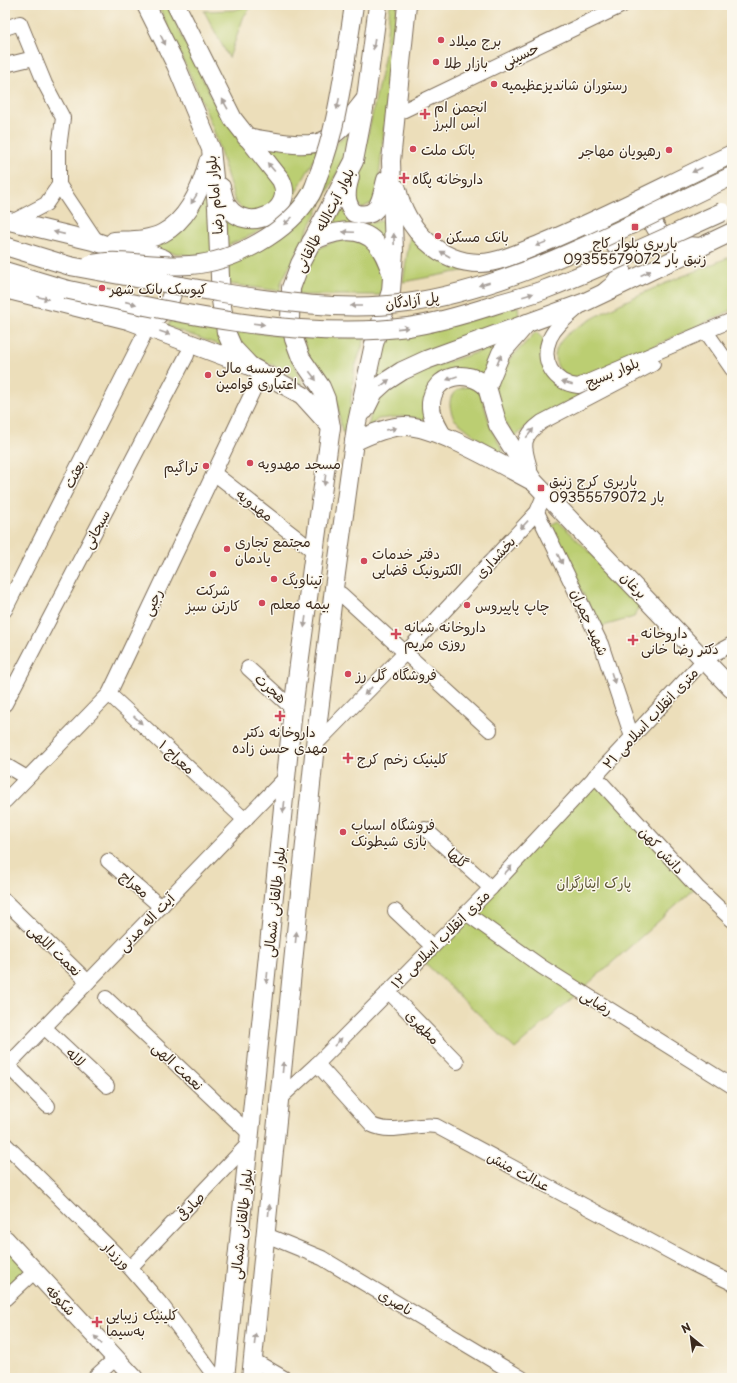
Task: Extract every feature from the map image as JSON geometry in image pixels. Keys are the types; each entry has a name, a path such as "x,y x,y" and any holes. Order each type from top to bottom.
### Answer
{"main road":[{"name":"بلوار امام رضا","path":"146,5 176,65 211,150 217,207 221,300 226,332 233,348 255,371"},
{"path":"176,5 233,119 277,174 283,186 284,198 277,210 266,217 255,220 243,218 229,208 225,203 211,150"},
{"path":"70,266 117,262 162,266 192,265 229,257 262,241 294,215 312,194 332,134 345,65 354,5"},
{"name":"بلوار آیت‌الله طالقانی","path":"331,427 326,399 321,387 301,358 290,320 292,288 300,264 354,161 366,98 378,5"},
{"path":"355,434 374,344 391,291 394,252 391,161 394,115 407,5"},
{"path":"246,137 299,144 325,141 345,125 366,98"},
{"path":"97,242 142,239 162,233 177,222 189,208 201,189 211,150"},
{"path":"391,161 400,202 416,230 432,246 448,257 463,262 482,263 514,254 575,230 732,154"},
{"path":"354,161 347,188 346,201 354,213 362,216 373,212 379,205 391,161"},
{"name":"پل آزادگان","path":"5,246 70,266 146,281 259,299 332,306 370,306 406,303 443,296 525,271 580,248 732,176"},
{"path":"666,185 654,198 652,209 653,221 658,232 667,240 678,245 701,247"},
{"name":"پل آزادگان","path":"5,271 65,288 138,305 245,322 295,328 374,331 409,327 452,318 544,290 727,210"},
{"path":"9,221 97,242 120,250 151,254 164,259 174,275 173,291 168,305 157,316 145,320 128,320"},
{"path":"575,230 591,229 602,232 611,238 618,247 622,258 621,269 617,280 610,289 601,295"},
{"path":"311,242 326,234 337,232 354,232 363,235 374,241 384,253 392,275"},
{"path":"355,434 374,392 402,371 426,360 583,303 728,235"},
{"path":"5,289 128,320 279,380 302,395 331,427"},
{"path":"442,435 434,421 431,403 435,392 442,383 452,377 464,375 481,380 487,387 501,353 528,323"},
{"name":"برغان","path":"487,387 498,424 540,488 732,690"},
{"name":"برغان","path":"355,434 405,426 442,435 540,488"},
{"name":"بلوار طالقانی شمالی","path":"225,1378 293,709 331,427"},
{"name":"بلوار طالقانی شمالی","path":"252,1378 315,745 355,434"},
{"name":"شکوفه","path":"5,1239 134,1378"}],"street":[{"name":"حسینی","path":"394,115 623,5"},
{"path":"5,28 20,23 34,58 63,118 59,148 59,185 97,242"},
{"path":"5,65 34,58"},
{"path":"9,221 46,204 59,185"},
{"name":"بلوار بسیج","path":"583,303 556,328 550,339 547,359 551,370 558,380 570,385 578,386 585,384 707,332"},
{"path":"540,488 524,450 525,440 529,431 542,422 659,360 707,332 732,320"},
{"path":"707,332 732,368"},
{"name":"بعثت","path":"5,610 10,587 143,337"},
{"name":"سبحانی","path":"5,704 187,355"},
{"name":"رجبی","path":"5,801 109,694 178,546 214,474 255,371"},
{"name":"مهدویه","path":"214,474 315,552"},
{"name":"بخشداری","path":"315,745 406,652 537,512 540,488"},
{"name":"شهید چمران","path":"537,512 601,644 632,737"},
{"path":"341,594 490,730"},
{"name":"۲۱ متری انقلاب اسلامی","path":"595,776 705,660 732,644"},
{"name":"هجرت","path":"248,668 293,709"},
{"name":"معراج ۱","path":"109,694 245,820"},
{"path":"5,765 27,778"},
{"name":"آیت اله مدنی","path":"6,1067 287,776"},
{"name":"۱۲ متری انقلاب اسلامی","path":"280,1098 317,1064 491,888 595,776"},
{"name":"دانش کهن","path":"595,776 697,887 732,920"},
{"name":"گلها","path":"425,829 491,888"},
{"name":"معراج","path":"108,861 161,906"},
{"name":"نعمت اللهی","path":"5,901 88,982"},
{"path":"395,911 432,946"},
{"name":"رضایی","path":"466,913 542,967 732,1086"},
{"name":"مطهری","path":"388,991 457,1062"},
{"name":"نعمت الهی","path":"106,998 250,1139"},
{"name":"لاله","path":"44,1027 107,1086"},
{"name":"عدالت منش","path":"317,1064 372,1125 382,1130 426,1125 436,1126 693,1264 732,1283"},
{"path":"6,1067 48,1106"},
{"name":"صادقی","path":"130,1268 250,1139"},
{"name":"ورزدار","path":"5,1144 130,1268 161,1304 216,1378"},
{"name":"ناصری","path":"266,1235 322,1258 522,1378"},
{"path":"5,1299 34,1272"},
{"path":"94,1378 116,1358"},
{"path":"253,1360 284,1378"}],"green space":[{"path":"158,5 167,5 214,102 234,131 280,186 272,209 248,213 235,202 215,134 202,101"},
{"path":"253,5 244,16 229,58 204,11 235,10"},
{"path":"390,5 397,5 379,178 374,202 362,208 357,203 355,196 384,59"},
{"path":"350,133 343,161 281,283 280,291 228,284 225,264 265,246 340,139"},
{"path":"262,143 322,146 292,199 292,185 289,178"},
{"path":"210,180 213,255 194,256 120,245 144,244"},
{"path":"223,209 269,224 254,234 226,246"},
{"path":"343,209 353,219 363,223 388,219 388,242 329,225"},
{"path":"411,229 467,270 403,282"},
{"path":"338,240 355,240 367,246 381,264 384,295 297,295 304,265 316,249"},
{"path":"732,256 732,310 593,374 570,379 559,368 555,359 556,349 564,338 574,329 639,295"},
{"path":"518,306 519,318 371,387 383,339 450,326"},
{"path":"171,319 218,327 225,347 166,326 169,324"},
{"path":"232,330 285,336 303,386 285,371 251,355"},
{"path":"536,332 545,341 558,386 563,389 579,391 601,384 533,421 515,437 502,419 495,388 504,365"},
{"path":"302,337 365,338 354,370 348,432 342,432 337,402 325,377 310,359"},
{"path":"506,343 486,377 438,379 429,421 406,416 378,419 368,428 371,413 382,394 413,373"},
{"path":"474,386 479,388 491,428 509,463 454,419 450,406 452,395 460,389"},
{"path":"558,521 642,603 634,617 600,627 549,526"},
{"name":"پارک ایثارگران","path":"595,776 697,887 515,1049 421,959"},
{"path":"5,1245 31,1273 5,1296"}],"place":[{"name":"برج میلاد","path":"441,40"},
{"name":"بازار طلا","path":"436,62"},
{"name":"رستوران شاندیزعظیمیه","path":"494,84"},
{"name":"انجمن ام اس البرز","path":"425,114"},
{"name":"بانک ملت","path":"413,149"},
{"name":"رهپویان مهاجر","path":"669,150"},
{"name":"داروخانه پگاه","path":"404,178"},
{"name":"باربری بلوار کاج زنبق بار 09355579072","path":"635,227"},
{"name":"بانک مسکن","path":"438,236"},
{"name":"کیوسک بانک شهر","path":"102,288"},
{"name":"موسسه مالی اعتباری قوامین","path":"208,375"},
{"name":"مسجد مهدویه","path":"250,463"},
{"name":"تراگیم","path":"206,466"},
{"name":"باربری کرج زنبق بار 09355579072","path":"541,488"},
{"name":"مجتمع تجاری یادمان","path":"227,549"},
{"name":"دفتر خدمات الکترونیک قضایی","path":"364,561"},
{"name":"شرکت کارتن سبز","path":"213,574"},
{"name":"تیناویگ","path":"274,579"},
{"name":"بیمه معلم","path":"262,603"},
{"name":"چاپ پاپیروس","path":"467,605"},
{"name":"داروخانه شبانه روزی مریم","path":"396,634"},
{"name":"داروخانه دکتر رضا خانی","path":"633,640"},
{"name":"فروشگاه گل رز","path":"348,674"},
{"name":"داروخانه دکتر مهدی حسن زاده","path":"280,716"},
{"name":"کلینیک زخم کرج","path":"348,758"},
{"name":"فروشگاه اسباب بازی شیطونک","path":"343,832"},
{"name":"کلینیک زیبایی به‌سیما","path":"97,1322"}]}
